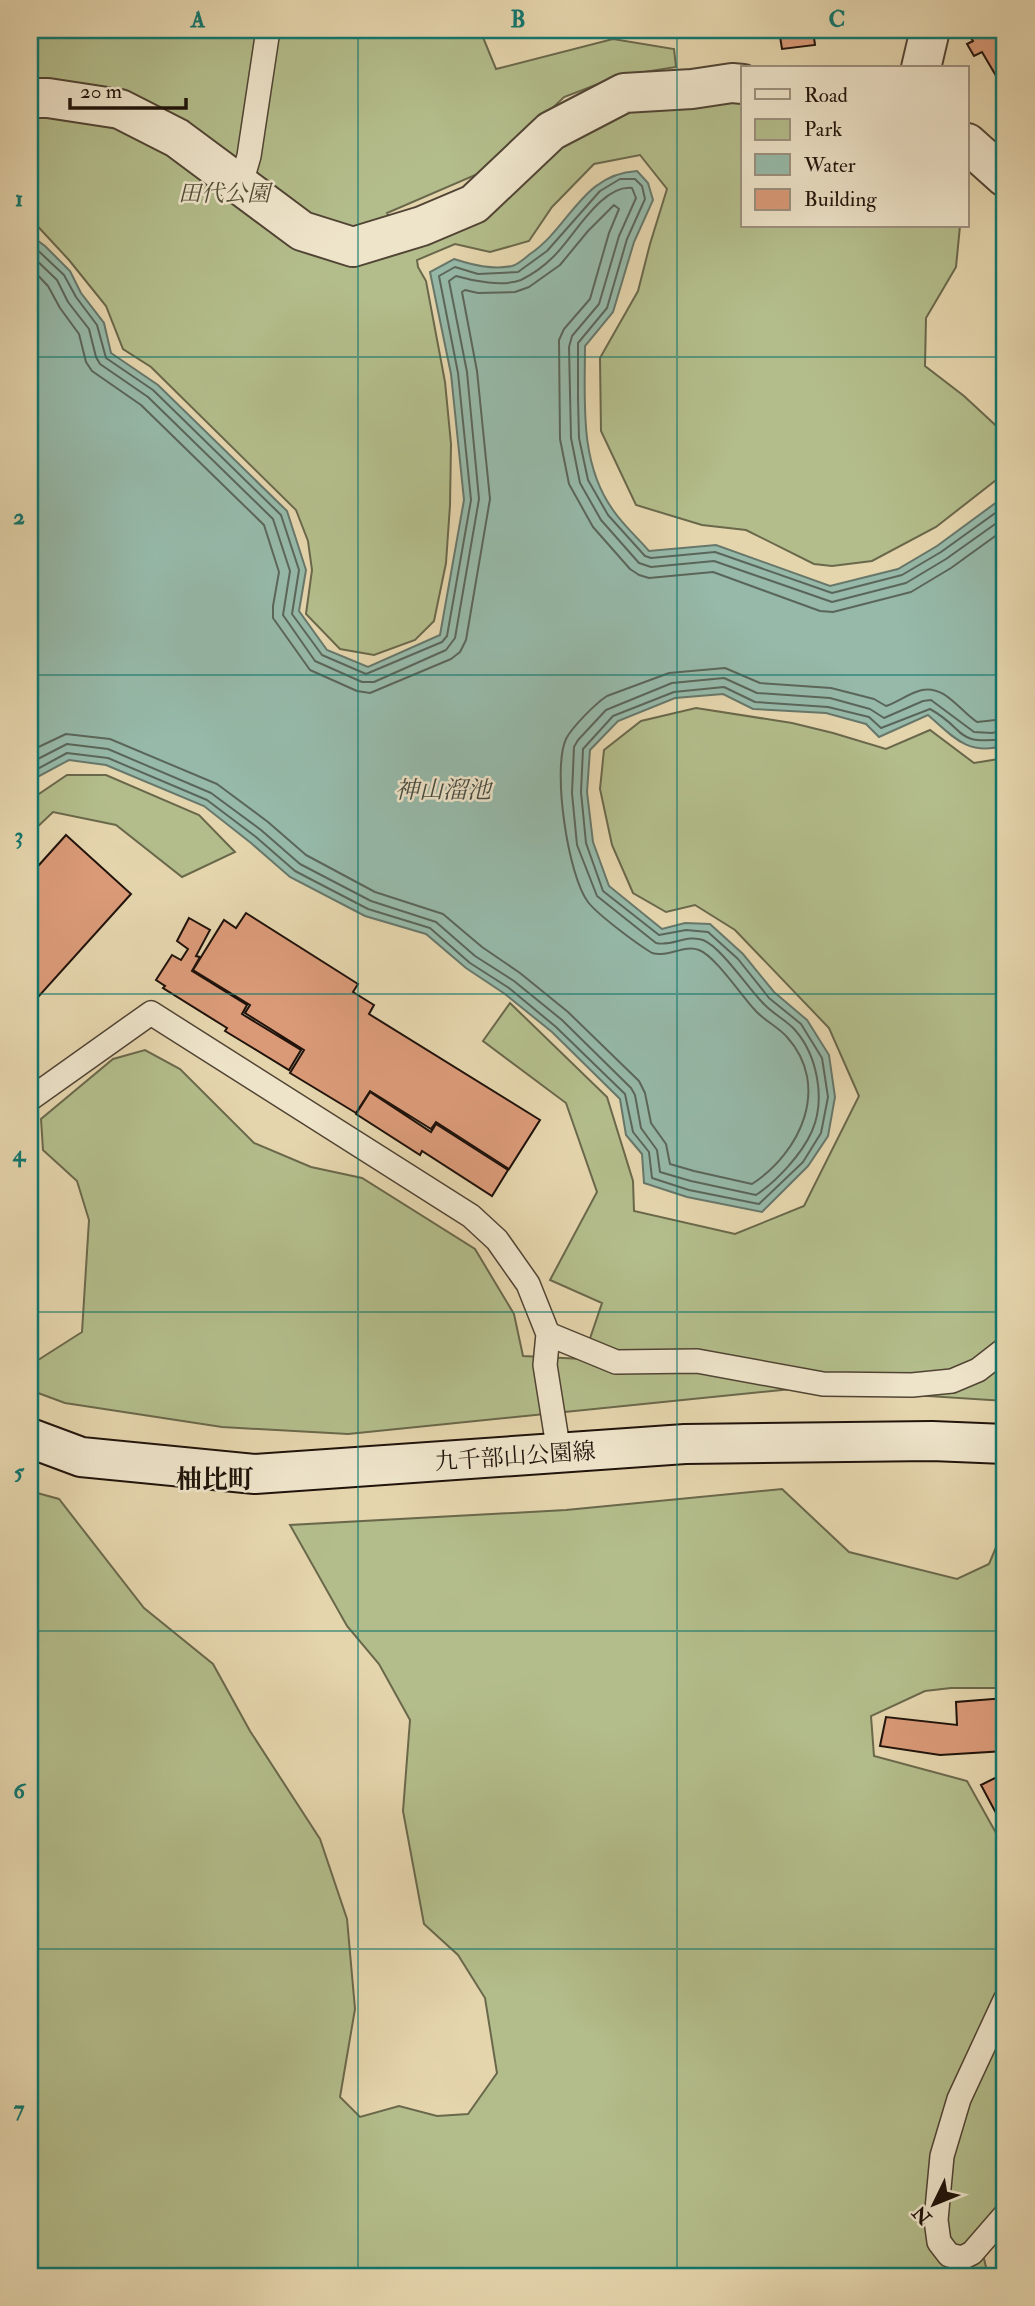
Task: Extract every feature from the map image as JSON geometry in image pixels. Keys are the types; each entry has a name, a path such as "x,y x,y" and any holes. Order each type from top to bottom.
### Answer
{"main road":[{"path":"921,66 930,30"},
{"path":"30,98 120,109 177,138 302,231 354,247 422,226 474,204 551,131 624,93 741,84"},
{"path":"968,145 1005,177"},
{"name":"九千部山公園線","path":"30,1438 81,1457 255,1474 685,1444 932,1441 1005,1444"}],"lane":[{"path":"240,187 249,156 268,30"},
{"path":"30,1099 151,1013 471,1216 497,1240 528,1284 548,1334 545,1365 559,1453"},
{"path":"548,1334 616,1362 697,1361 823,1384 912,1385 952,1381 978,1370 1005,1349"},
{"path":"1005,2000 959,2099 942,2156 936,2220 939,2242 950,2255 962,2258 972,2253 1005,2215"}],"green space":[{"name":"田代公園","path":"30,30 480,30 496,69 613,39 674,49 676,67 619,76 564,97 487,170 387,213 405,244 627,106 741,99 741,228 960,228 956,267 926,318 925,366 964,396 1005,434 1005,473 936,527 872,561 832,566 814,564 746,530 702,525 636,505 601,431 600,358 638,291 667,189 640,155 594,164 552,207 529,241 490,252 455,244 417,260 426,281 445,382 451,444 446,563 434,621 415,640 374,655 340,649 306,614 312,570 308,541 296,510 151,367 123,349 106,306 30,218"},
{"path":"696,708 792,723 886,749 930,730 974,763 1005,758 1005,1401 802,1388 348,1434 222,1427 65,1403 30,1390 30,1361 35,1362 82,1332 89,1220 77,1181 43,1150 41,1119 113,1059 145,1050 180,1069 254,1143 311,1167 362,1178 475,1249 514,1314 523,1356 583,1359 602,1303 550,1280 597,1192 566,1103 483,1041 510,1003 607,1097 633,1181 634,1211 735,1234 804,1206 859,1096 829,1028 735,930 695,905 666,912 633,893 612,845 600,789 604,750 641,721"},
{"path":"67,775 106,775 199,815 235,852 182,877 116,825 53,812 30,834 30,800"},
{"path":"782,1489 849,1552 957,1579 989,1564 1005,1526 1005,1688 925,1691 871,1716 874,1756 967,1781 1005,1849 1005,2205 978,2232 988,2276 30,2276 30,1491 59,1499 144,1608 213,1664 250,1731 320,1839 347,1919 355,2009 340,2097 360,2117 399,2106 437,2116 468,2114 497,2073 485,1998 458,1955 424,1924 403,1811 410,1720 379,1664 347,1626 290,1525 566,1510"}],"water":[{"name":"神山溜池","path":"637,171 648,183 653,200 634,242 613,312 585,346 585,410 589,452 602,492 617,516 649,551 716,545 830,586 898,569 937,546 1005,496 1005,745 992,748 971,747 962,743 928,715 879,737 866,724 826,713 753,709 723,694 675,698 618,721 590,750 587,792 593,842 609,886 662,929 685,923 710,924 743,954 774,992 807,1020 829,1055 835,1097 828,1136 808,1166 762,1212 687,1197 644,1183 642,1154 626,1135 620,1099 552,1032 505,994 466,968 426,934 365,916 290,877 204,806 106,765 69,760 30,781 30,235 70,271 81,293 104,323 111,353 158,385 287,511 306,570 299,611 327,650 368,667 440,635 464,500 451,374 430,272 454,259 490,267 515,265 544,243 590,191 618,174"}],"building":[{"path":"779,30 813,30 815,45 782,49"},
{"path":"966,30 1005,30 1005,91 982,52 974,56 967,44 973,41"},
{"path":"66,835 131,894 30,1006 30,875"},
{"path":"246,913 358,984 353,992 374,1005 369,1014 540,1120 509,1169 436,1122 431,1129 370,1091 356,1113 290,1073 304,1050 245,1013 250,1005 193,970 224,920 236,928"},
{"path":"189,918 210,930 196,956 200,957 192,971 247,1005 242,1014 301,1050 289,1070 225,1031 227,1028 163,988 165,986 156,980 172,955 181,960 188,949 177,941"},
{"path":"370,1092 431,1132 436,1124 508,1170 492,1196 422,1151 420,1155 356,1114"},
{"path":"1005,1698 1005,1751 940,1755 880,1746 886,1717 957,1725 956,1702"},
{"path":"1005,1773 1005,1830 981,1785"}],"district":[{"name":"柚比町","path":"215,1479"}]}
